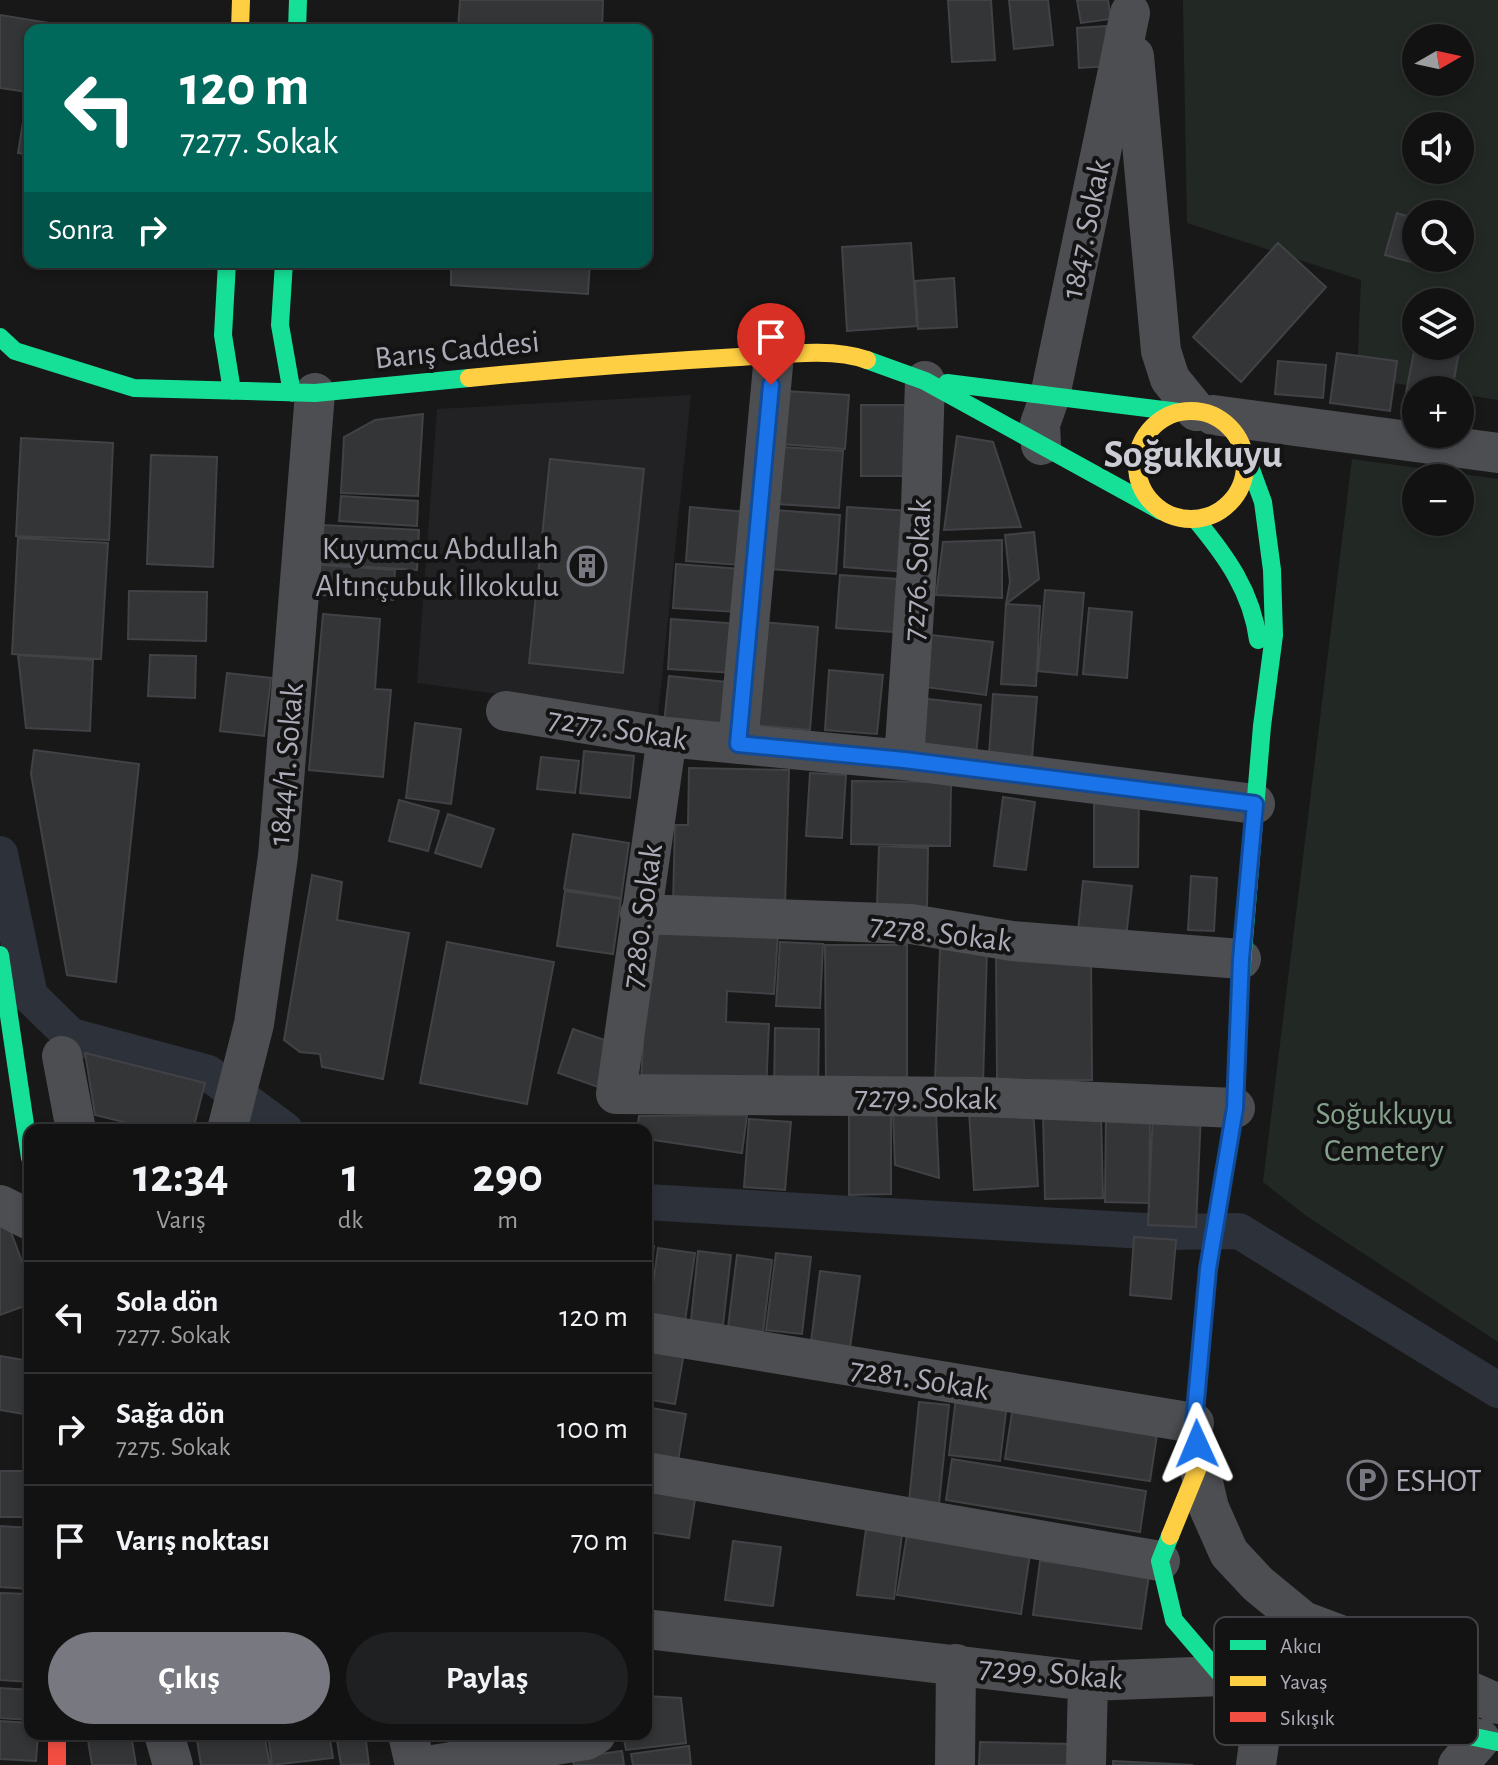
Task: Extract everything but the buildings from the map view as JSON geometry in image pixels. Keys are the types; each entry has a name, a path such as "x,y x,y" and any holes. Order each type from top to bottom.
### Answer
{"main road":[{"path":"240,24 241,0"},
{"path":"297,24 298,0"},
{"path":"227,268 223,335 232,391"},
{"path":"284,268 280,325 304,393"},
{"name":"Barış Caddesi","path":"0,337 7,354 134,388 304,393 616,364 851,354 925,381"},
{"path":"925,381 1196,412 1227,424 1239,437 1263,502 1272,570 1274,635 1262,726 1241,959 1235,1108 1208,1269 1194,1423 1199,1465 1160,1561 1174,1620 1214,1667"},
{"path":"925,381 1178,519 1196,520 1215,515 1230,504 1241,489 1246,471 1245,453"},
{"path":"1161,511 1147,498 1139,481 1137,462 1140,445 1150,430 1163,419 1196,412"},
{"path":"1196,520 1219,546 1245,589 1258,633 1262,726"},
{"path":"0,955 25,1124"},
{"path":"57,1740 57,1765"}],"street":[{"name":"1847. Sokak","path":"1041,445 1040,424 1050,396 1131,6"},
{"name":"1847. Sokak","path":"1131,6 1161,351 1170,379 1196,412"},
{"path":"738,744 774,355"},
{"name":"7276. Sokak","path":"904,760 921,508 925,381"},
{"name":"1844/1. Sokak","path":"229,1124 254,1024 278,856 304,393"},
{"path":"1196,412 1498,453"},
{"name":"7277. Sokak","path":"506,711 667,737 904,760 1255,804"},
{"name":"7280. Sokak","path":"616,1094 667,737"},
{"name":"7278. Sokak","path":"640,914 911,924 1012,941 1241,959"},
{"path":"62,1056 75,1124"},
{"name":"7279. Sokak","path":"616,1094 981,1097 1235,1108"},
{"path":"0,1205 24,1217"},
{"name":"7281. Sokak","path":"652,1333 1194,1423"},
{"path":"1199,1465 1209,1508 1229,1553 1258,1584 1298,1617"},
{"path":"652,1473 1160,1561"},
{"name":"7299. Sokak","path":"652,1630 1088,1681 1214,1676"},
{"path":"955,1765 956,1664"},
{"path":"1086,1765 1088,1681"},
{"path":"1478,1695 1498,1704"},
{"path":"166,1740 173,1765"},
{"path":"409,1740 415,1765"},
{"path":"433,1765 586,1740"},
{"path":"1256,1765 1259,1745"}],"shaded area":[{"path":"691,395 658,716 417,683 437,409"}],"green space":[{"path":"1183,0 1498,0 1498,400 1474,396 1474,376 1402,376 1402,384 1357,377 1361,280 1187,223"},
{"name":"Soğukkuyu Cemetery","path":"1352,459 1402,466 1402,536 1474,536 1474,476 1498,479 1498,1342 1305,1215 1263,1182"}],"waterway":[{"path":"0,854 30,996 71,1036 208,1073 277,1124"},
{"path":"652,1202 1163,1232 1239,1231 1498,1390"}],"traffic: fast":[{"path":"297,24 298,0"},
{"path":"227,268 223,335 232,391"},
{"path":"284,268 280,325 292,393"},
{"path":"0,337 15,351 134,388 315,393 469,378"},
{"path":"867,360 925,381 1161,511"},
{"path":"947,383 1179,412"},
{"path":"1239,999 1262,726 1274,635 1272,570 1263,502 1245,453"},
{"path":"1196,520 1218,547 1244,590 1258,640"},
{"path":"0,955 25,1124"},
{"path":"1170,1536 1160,1561 1174,1620 1214,1667"},
{"path":"1478,1738 1498,1742"}],"traffic: slow":[{"path":"240,24 241,0"},
{"path":"469,378 787,354 838,354 867,360"},
{"path":"1191,411 1212,415 1229,427 1241,444 1245,465 1241,486 1229,503 1212,515 1191,519 1170,515 1153,503 1141,486 1137,465 1141,444 1153,427 1170,415 1191,411"},
{"path":"1170,1536 1199,1465 1194,1423 1208,1269 1235,1108 1239,999"}],"traffic: jam":[{"path":"57,1740 57,1765"}],"place":[{"name":"Kuyumcu Abdullah Altınçubuk İlkokulu","path":"587,566"},
{"name":"ESHOT","path":"1367,1480"}],"district":[{"name":"Soğukkuyu","path":"1193,453"}],"route":[{"path":"771,385 738,744 904,760 1255,804 1241,959 1235,1108 1208,1269 1194,1423 1197,1444"}]}
